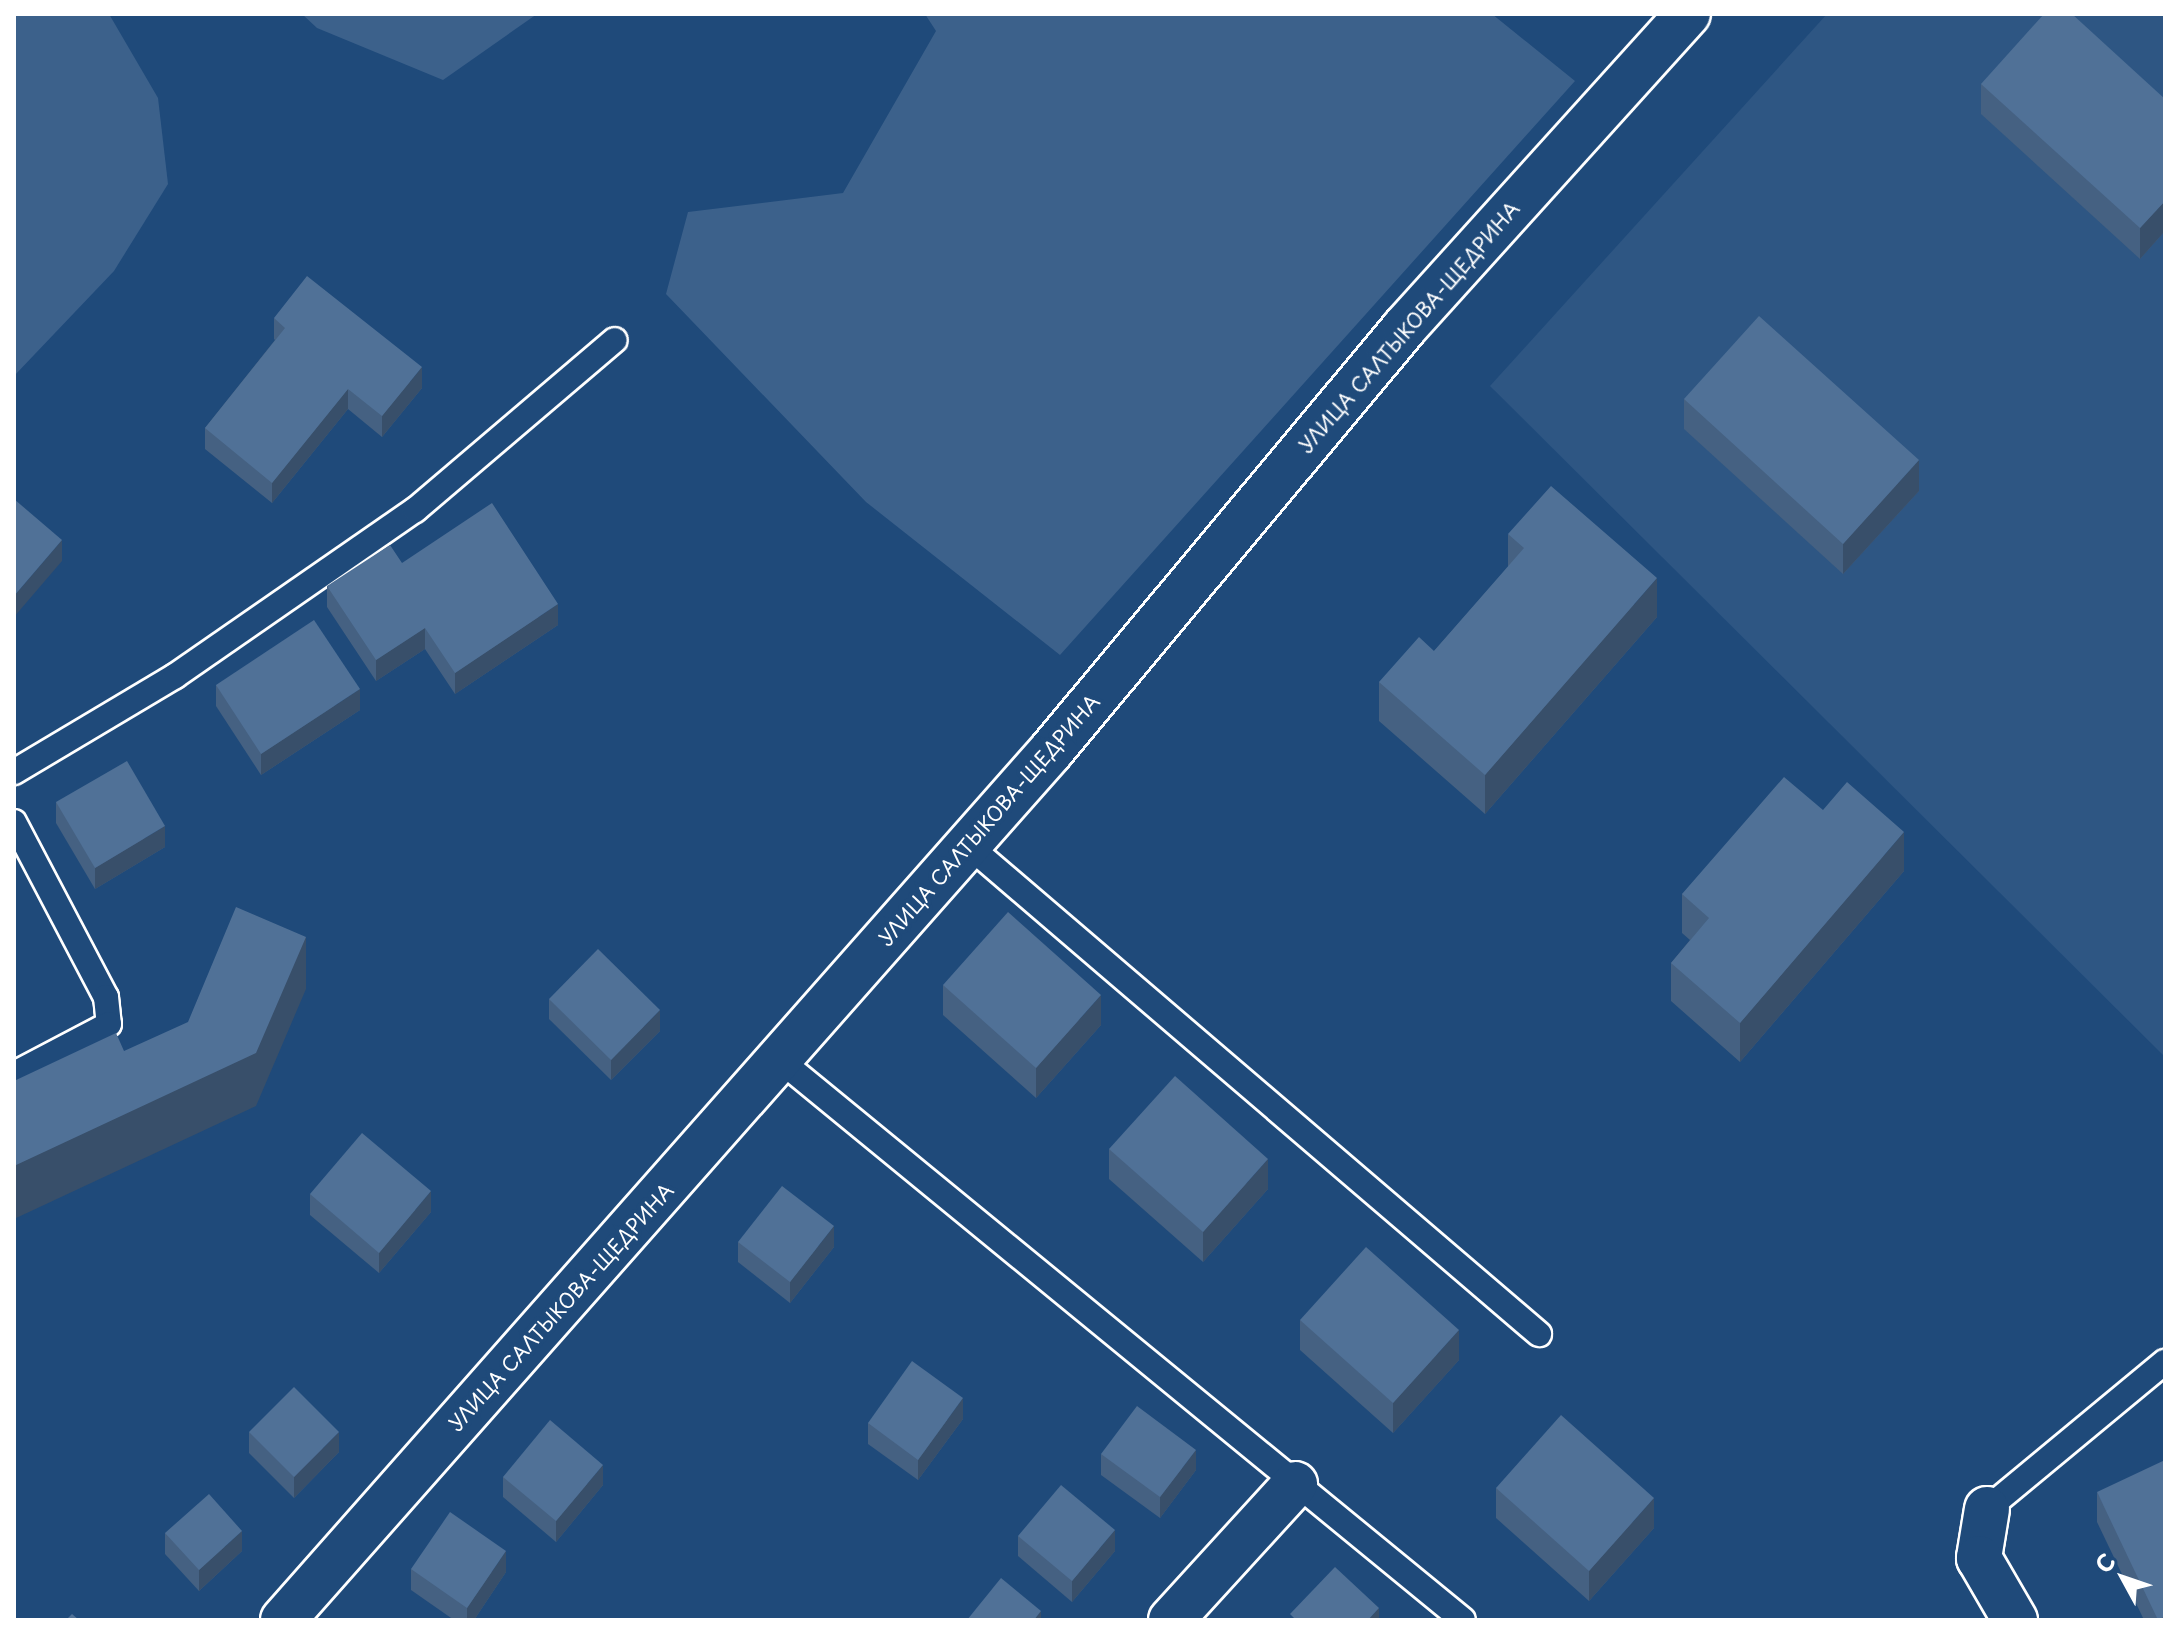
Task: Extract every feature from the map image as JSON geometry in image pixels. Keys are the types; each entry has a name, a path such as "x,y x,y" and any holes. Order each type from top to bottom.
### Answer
{"street":[{"name":"УЛИЦА САЛТЫКОВА-ЩЕДРИНА","path":"283,1620 968,845 1405,327 1688,14"},
{"path":"1171,1620 1295,1484"},
{"path":"1987,1509 1979,1558 2015,1620"}],"lane":[{"path":"14,772 175,676 415,510 615,340"},
{"path":"14,822 106,997 109,1024 14,1074"},
{"path":"968,845 1539,1334"},
{"path":"780,1060 1463,1620"},
{"path":"1987,1509 2165,1362"}],"shaded area":[{"path":"14,14 109,14 158,98 168,184 114,271 14,376"},
{"path":"302,14 537,14 443,80 317,28"},
{"path":"925,14 1492,14 1575,81 1060,655 866,502 666,294 688,212 843,193 936,31"},
{"path":"1827,14 2165,14 2165,1057 1490,386"}],"building":[{"path":"2044,14 2072,14 2165,99 2165,201 2140,228 1981,84"},
{"path":"307,276 422,367 382,416 348,389 272,483 205,428 285,328 274,318"},
{"path":"1759,316 1919,460 1843,544 1684,399"},
{"path":"1551,486 1657,578 1485,775 1379,682 1419,637 1434,651 1524,548 1508,534"},
{"path":"14,499 62,540 14,596"},
{"path":"492,503 558,604 455,673 425,628 376,660 327,586 390,545 402,563"},
{"path":"314,620 360,689 261,754 216,685"},
{"path":"127,761 165,826 95,868 56,802"},
{"path":"1784,777 1823,810 1847,782 1904,832 1740,1023 1671,963 1709,918 1682,894"},
{"path":"236,907 306,937 256,1053 14,1166 14,1081 116,1033 124,1051 188,1022"},
{"path":"1008,912 1101,995 1036,1068 943,985"},
{"path":"598,949 660,1010 611,1060 549,999"},
{"path":"1175,1076 1268,1159 1203,1232 1109,1149"},
{"path":"362,1133 431,1191 379,1253 310,1194"},
{"path":"782,1186 834,1226 790,1282 738,1242"},
{"path":"1366,1247 1459,1330 1393,1403 1300,1320"},
{"path":"912,1361 963,1398 918,1460 868,1423"},
{"path":"294,1387 339,1432 294,1477 249,1432"},
{"path":"1137,1406 1196,1450 1160,1497 1101,1454"},
{"path":"1561,1415 1654,1498 1589,1571 1496,1488"},
{"path":"550,1420 603,1465 556,1521 503,1477"},
{"path":"2165,1460 2165,1616 2158,1620 2097,1492"},
{"path":"1061,1485 1115,1530 1072,1581 1018,1536"},
{"path":"209,1494 242,1531 199,1570 165,1533"},
{"path":"450,1512 506,1551 467,1608 411,1569"},
{"path":"1335,1567 1379,1608 1368,1620 1296,1620 1290,1614"},
{"path":"1001,1578 1041,1611 1034,1620 967,1620"}]}
